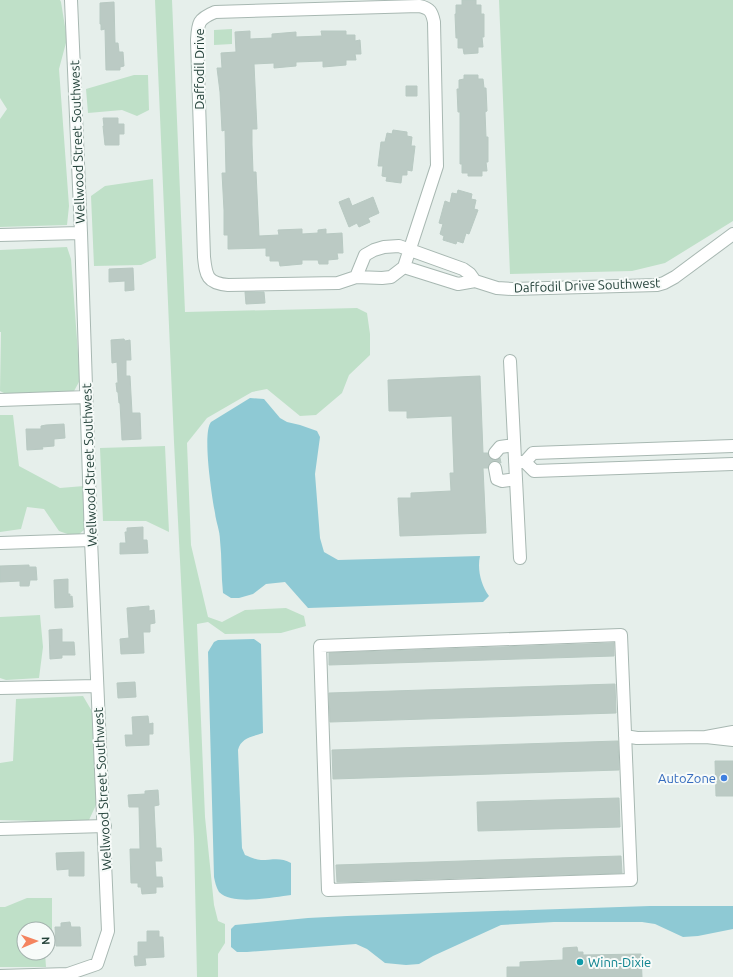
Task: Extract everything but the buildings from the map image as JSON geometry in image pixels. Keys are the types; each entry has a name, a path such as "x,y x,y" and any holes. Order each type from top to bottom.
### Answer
{"street":[{"name":"Wellwood Street Southwest","path":"0,976 68,974 97,964 108,931 105,826 91,540 81,233 71,0"},
{"name":"Daffodil Drive","path":"419,6 427,8 432,13 434,22 437,166 404,267 391,277 356,277 338,283 228,285 217,284 210,280 206,271 204,257 196,40 200,20 215,12 419,6"},
{"path":"0,235 81,233"},
{"name":"Daffodil Drive Southwest","path":"404,267 458,284 475,281 497,288 512,289 657,285 675,277 733,234"},
{"path":"356,277 364,255 384,247 399,246 409,250"},
{"name":"Daffodil Drive Southwest","path":"409,250 463,269 470,274 475,281"},
{"path":"510,361 514,446 520,462 516,479 520,558"},
{"path":"0,400 86,397"},
{"path":"495,453 500,447 514,446"},
{"path":"520,462 533,453 733,446"},
{"path":"520,462 534,471 733,464"},
{"path":"495,468 497,479 502,481 516,479"},
{"path":"0,543 91,540"},
{"path":"621,635 625,736 630,880 328,890 320,646 621,635"},
{"path":"0,688 97,686"},
{"path":"706,737 733,732"},
{"path":"625,736 637,738 706,737 733,740"},
{"path":"0,829 105,826"}],"green space":[{"path":"0,0 60,0 61,2 67,39 59,69 69,206 67,225 0,227 0,119 7,109 0,98"},
{"path":"155,0 172,0 185,312 357,308 367,313 370,334 370,355 349,375 342,393 316,415 300,416 267,389 252,392 207,418 187,443 191,545 208,617 222,622 245,610 286,608 304,616 306,626 281,633 225,634 208,622 197,624 205,817 214,905 218,921 225,924 225,943 218,954 218,977 197,977 194,838 174,442"},
{"path":"499,0 733,0 733,221 665,263 632,271 510,274"},
{"path":"232,29 232,44 214,45 214,30"},
{"path":"134,75 148,75 149,110 137,116 122,110 88,113 86,89"},
{"path":"153,179 156,258 141,265 94,266 91,196 105,186"},
{"path":"67,247 71,259 80,380 73,393 12,397 0,391 0,250"},
{"path":"0,415 13,415 19,466 60,488 84,486 85,529 76,537 59,531 44,509 27,507 21,529 0,532"},
{"path":"165,446 169,532 146,521 103,521 100,448"},
{"path":"40,615 43,647 39,678 6,680 0,678 0,617"},
{"path":"83,696 93,713 95,742 96,805 89,820 75,822 0,820 0,763 13,761 16,699"},
{"path":"27,898 52,898 52,921 16,921 16,961 46,961 46,967 0,967 0,907 5,907"}],"water":[{"path":"250,398 264,399 280,418 287,422 317,431 320,437 315,474 320,538 324,552 338,560 480,556 480,577 489,596 483,602 308,608 285,582 266,584 253,594 239,598 231,598 223,593 220,537 208,466 208,428 211,422"},
{"path":"254,639 261,644 263,733 244,740 239,746 238,750 242,848 245,855 255,859 280,859 291,863 291,895 243,900 225,896 219,892 214,877 208,652 214,642 218,640"},
{"path":"650,906 733,906 733,929 698,936 683,937 655,924 642,922 554,922 501,925 433,956 419,964 406,965 385,963 367,949 356,944 247,952 237,952 231,947 231,929 235,925 347,916"}],"place":[{"name":"AutoZone","path":"724,778"},
{"name":"Winn-Dixie","path":"580,962"}]}
